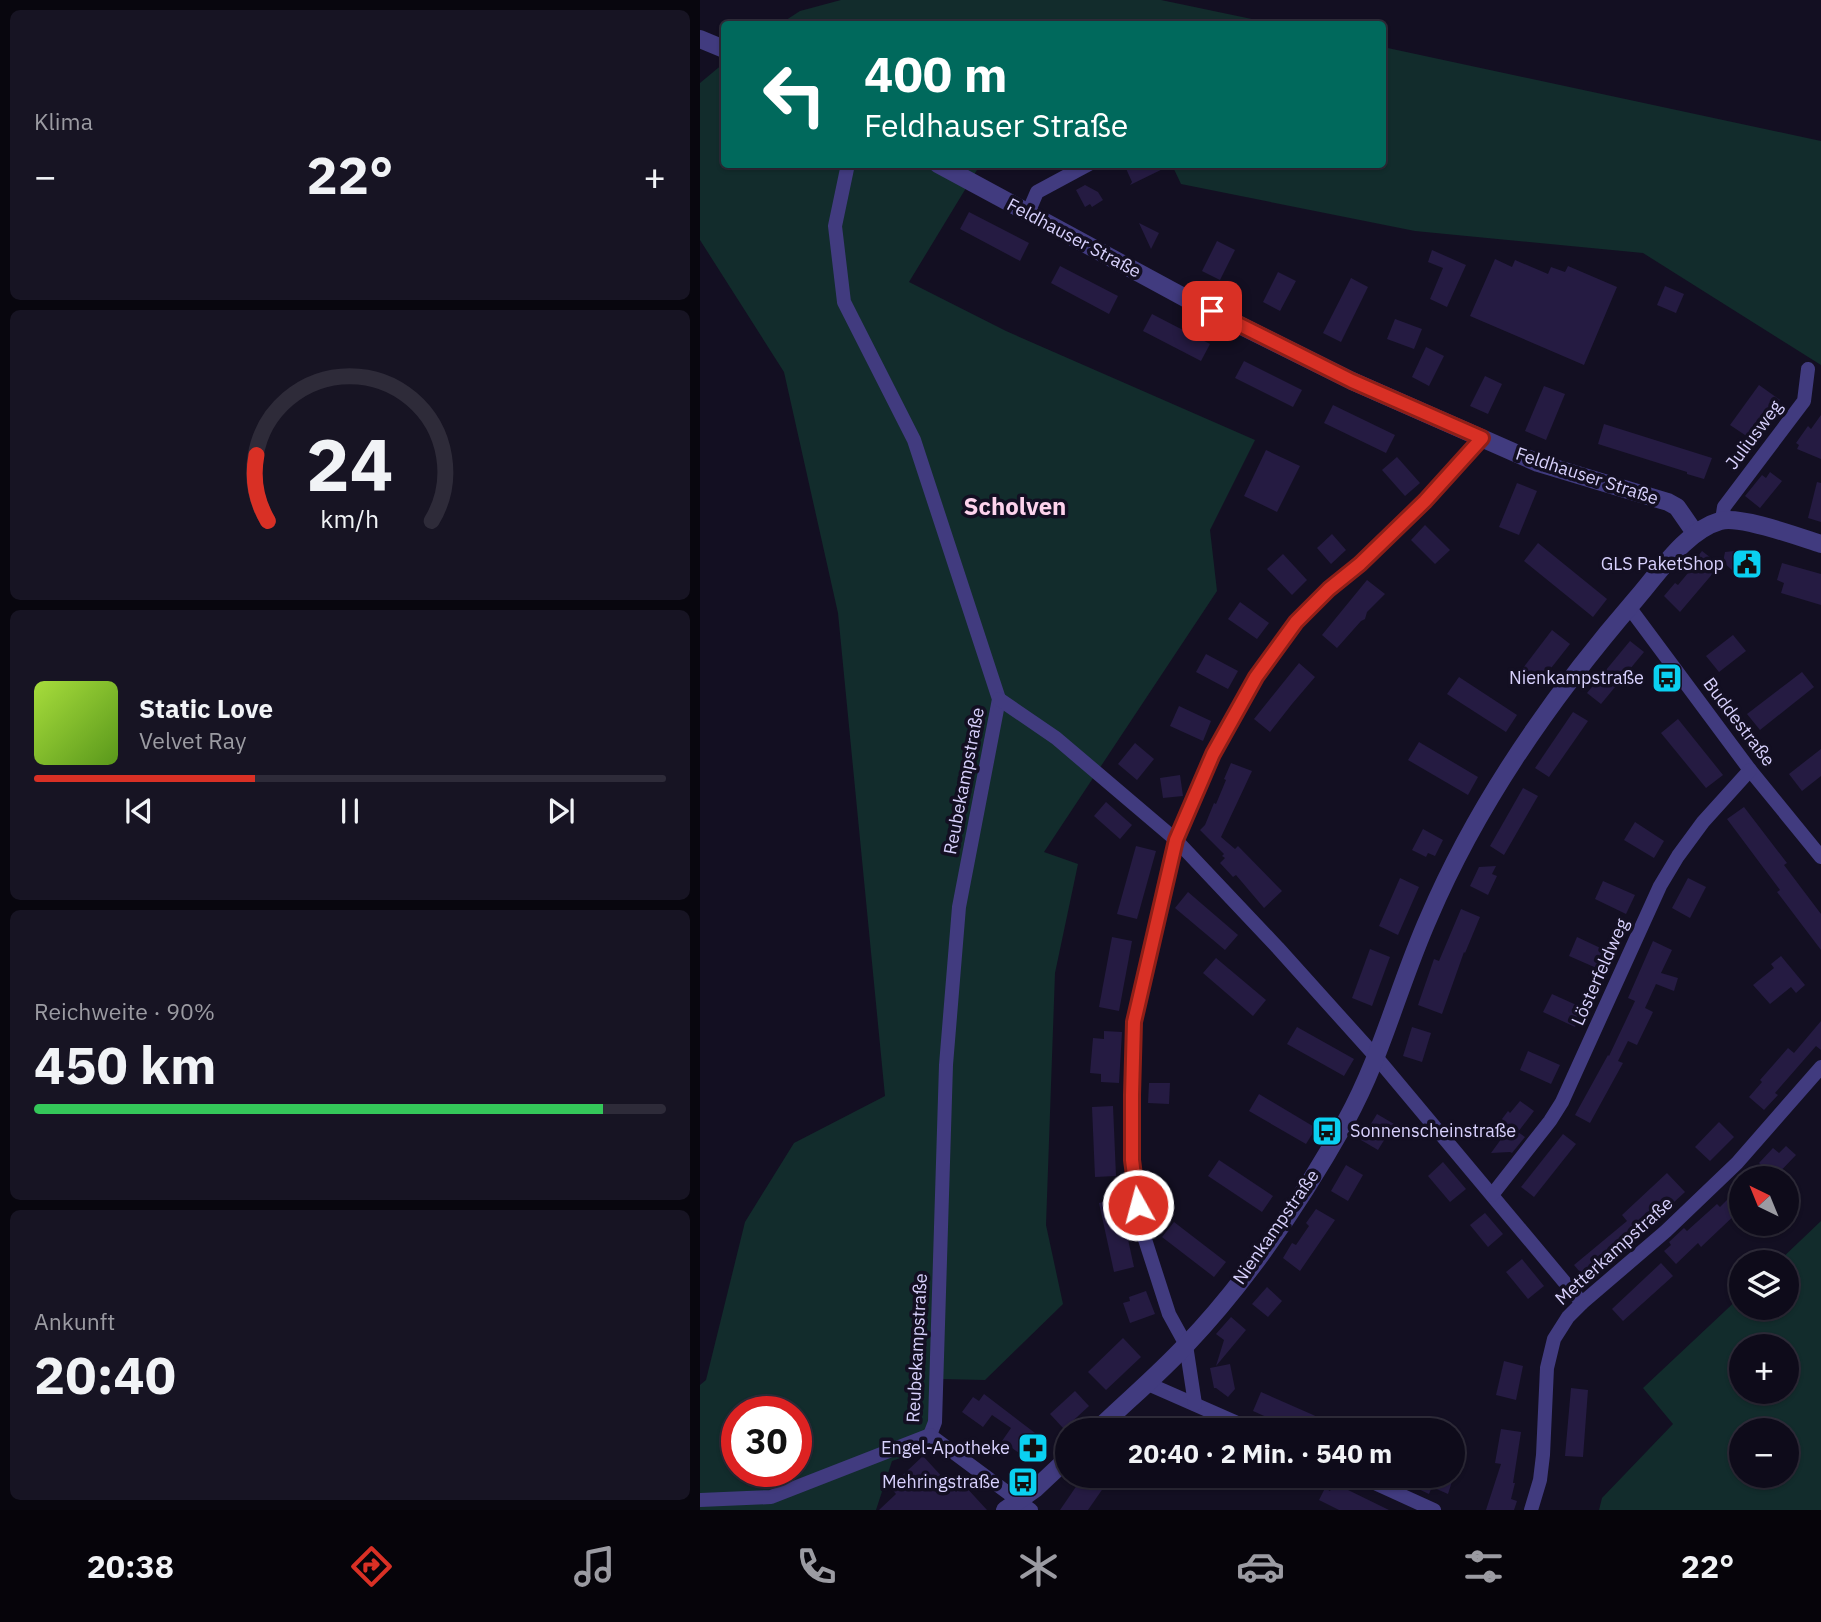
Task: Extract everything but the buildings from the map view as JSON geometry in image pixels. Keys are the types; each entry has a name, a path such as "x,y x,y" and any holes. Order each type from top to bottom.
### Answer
{"street":[{"path":"700,39 721,48"},
{"name":"Reubekampstraße","path":"847,168 835,226 844,302 914,440 999,699 959,907 946,1065 936,1422 930,1435"},
{"name":"Feldhauser Straße","path":"945,168 1200,306 1352,381 1538,463 1668,502 1677,507 1695,533"},
{"path":"1028,213 1037,192 1082,168"},
{"name":"Juliusweg","path":"1722,520 1724,507 1804,401 1808,369"},
{"path":"1195,1404 1186,1345 1169,1314 1141,1227 1132,1160 1134,1022 1176,840 1213,754 1256,677 1296,622 1425,501 1482,438"},
{"path":"1695,533 1722,520 1743,522 1821,544"},
{"name":"Nienkampstraße","path":"1110,1418 1186,1345 1252,1267 1303,1194 1346,1120 1377,1058 1410,961 1453,862 1512,761 1561,690 1629,607 1695,533"},
{"name":"Buddestraße","path":"1629,607 1750,770 1821,857"},
{"path":"999,699 1056,738 1176,840 1377,1058 1582,1303"},
{"name":"Lösterfeldweg","path":"1493,1195 1562,1102 1650,907 1678,856 1703,822 1750,770"},
{"name":"Metterkampstraße","path":"1531,1510 1544,1455 1547,1368 1554,1339 1582,1303 1666,1231 1737,1163 1821,1067"},
{"path":"1146,1383 1226,1418"},
{"path":"700,1500 771,1497 930,1435 1018,1507 1055,1470"},
{"path":"1386,1488 1434,1510"}],"green space":[{"path":"841,0 1161,0 1262,21 785,21 800,11"},
{"path":"1386,48 1821,141 1821,365 1643,253 1415,231 1181,184 1173,168 1386,168"},
{"path":"721,66 721,168 978,168 909,282 1006,331 1255,440 1210,530 1217,591 1044,852 1078,864 1055,973 1046,1225 1063,1304 985,1380 941,1379 941,1422 926,1449 892,1461 876,1510 700,1510 700,1385 706,1380 745,1222 794,1143 885,1096 838,613 784,372 700,240 700,83"},
{"path":"1821,1221 1821,1510 1599,1510 1602,1498 1673,1424 1643,1388 1729,1307 1729,1320 1799,1320 1799,1250 1791,1250"}],"place":[{"name":"GLS PaketShop","path":"1747,564"},
{"name":"Nienkampstraße","path":"1667,678"},
{"name":"Sonnenscheinstraße","path":"1327,1131"},
{"name":"Engel-Apotheke","path":"1033,1448"},
{"name":"Mehringstraße","path":"1023,1482"}],"district":[{"name":"Scholven","path":"1015,507"}],"route":[{"path":"1138,1205 1132,1160 1134,1022 1176,840 1213,754 1256,677 1296,622 1425,501 1482,438 1352,381 1212,311"}]}
